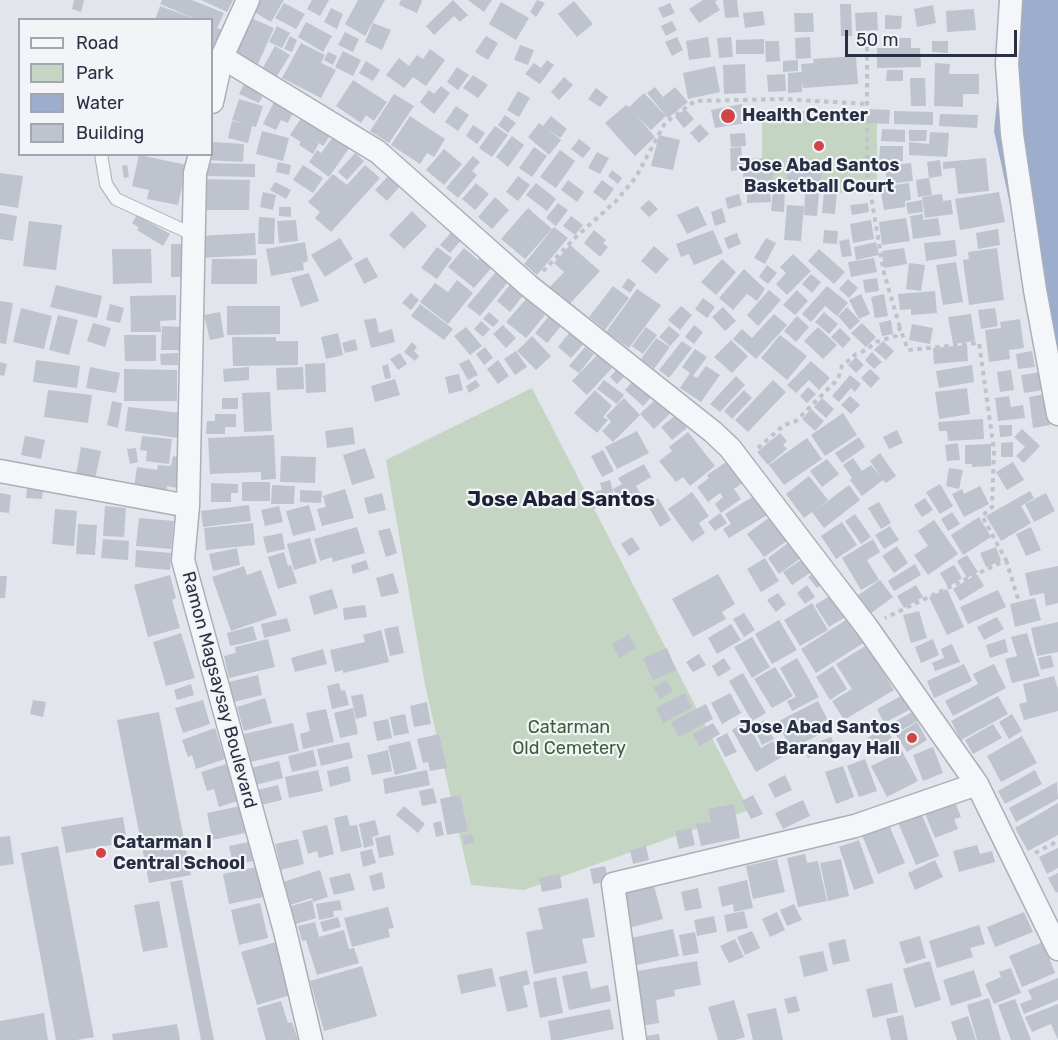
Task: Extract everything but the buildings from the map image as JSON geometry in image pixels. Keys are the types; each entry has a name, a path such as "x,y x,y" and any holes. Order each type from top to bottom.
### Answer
{"street":[{"path":"213,98 222,57 248,0"},
{"path":"1011,0 1007,64 1012,134 1035,290 1058,414"},
{"path":"222,57 378,152 529,286 713,432 742,462 866,626 977,784 1058,949"},
{"name":"Ramon Magsaysay Boulevard","path":"199,156 195,173 188,506 183,560 285,931 311,1040"},
{"path":"0,471 188,506"},
{"path":"635,1040 614,884 855,826 977,784"}],"lane":[{"path":"101,156 106,184 116,199 194,235"}],"path":[{"path":"867,38 867,172 884,273 908,350 980,343 994,450 992,507 982,516 992,530 1006,560 1018,599"},
{"path":"529,286 577,236 616,201 636,177 664,123 695,101 782,99 868,104"},
{"path":"742,462 784,425 796,421 838,379 842,366 856,354 876,342 896,336 900,328"},
{"path":"866,626 903,611 1006,560"}],"green space":[{"name":"Jose Abad Santos Basketball Court","path":"762,111 877,111 877,193 762,192"},
{"name":"Catarman Old Cemetery","path":"532,388 749,810 524,890 471,885 425,685 386,460"}],"water":[{"path":"1007,0 1058,0 1058,424 994,131"}],"place":[{"name":"Health Center","path":"728,116"},
{"name":"Jose Abad Santos Basketball Court","path":"819,146"},
{"name":"Jose Abad Santos Barangay Hall","path":"912,738"},
{"name":"Catarman I Central School","path":"101,853"}],"district":[{"name":"Jose Abad Santos","path":"561,500"}]}
